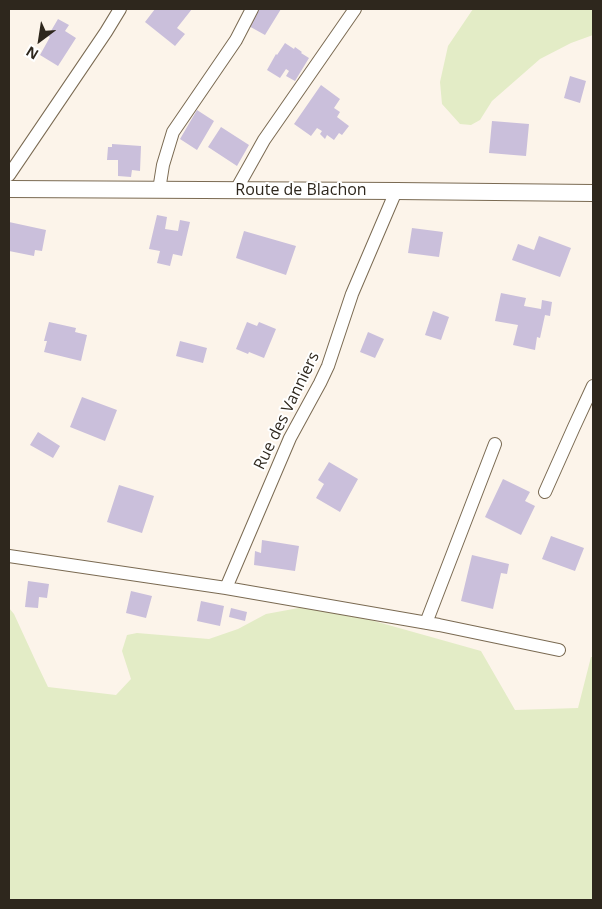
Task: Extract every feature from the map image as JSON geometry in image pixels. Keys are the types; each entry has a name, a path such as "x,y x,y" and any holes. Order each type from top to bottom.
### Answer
{"street":[{"path":"9,175 120,9"},
{"path":"159,190 163,165 173,132 236,40 252,9"},
{"path":"236,190 264,140 355,9"},
{"name":"Route de Blachon","path":"9,189 593,193"},
{"name":"Rue des Vanniers","path":"226,588 290,438 328,366 352,294 396,191"},
{"path":"545,492 593,386"},
{"path":"426,623 495,444"},
{"path":"9,556 226,588 426,623 559,650"}],"green space":[{"path":"473,9 593,9 593,35 571,43 540,59 492,101 480,120 471,125 460,124 442,104 440,82 448,46"},
{"path":"304,607 342,612 481,651 515,710 578,708 591,657 593,657 593,900 9,900 9,608 14,614 48,687 116,695 131,679 122,651 127,635 137,633 209,639 238,629 266,614"}],"building":[{"path":"155,9 192,9 177,28 185,34 175,46 145,22"},
{"path":"257,9 281,9 265,35 247,25"},
{"path":"58,19 69,25 65,31 76,38 58,66 40,55"},
{"path":"285,43 294,49 295,47 309,58 295,81 286,76 289,71 286,69 280,78 267,70"},
{"path":"570,76 586,81 580,103 564,98"},
{"path":"321,85 340,99 334,108 340,112 337,117 349,126 342,135 339,133 334,140 327,135 325,139 320,134 322,131 317,128 311,136 294,124"},
{"path":"197,110 214,121 197,150 180,139"},
{"path":"492,121 529,124 526,156 489,153"},
{"path":"221,127 249,145 237,166 208,147"},
{"path":"112,144 141,146 140,171 132,170 131,177 118,176 118,160 107,160 108,147 112,147"},
{"path":"157,215 167,217 165,229 178,231 180,220 190,222 182,256 173,254 170,266 157,263 160,251 149,249"},
{"path":"9,222 46,230 42,251 35,250 34,256 9,251"},
{"path":"412,228 443,232 439,257 408,253"},
{"path":"244,231 296,246 286,275 236,258"},
{"path":"539,236 571,248 560,277 512,260 518,244 534,250"},
{"path":"501,293 526,298 524,306 541,309 542,300 552,302 550,316 545,315 540,338 537,337 535,350 513,345 518,325 495,321"},
{"path":"433,311 449,317 441,340 425,335"},
{"path":"49,322 76,328 75,332 87,335 81,361 44,352 47,341 44,341"},
{"path":"247,322 257,326 259,322 276,329 264,358 236,349"},
{"path":"368,332 384,339 375,358 360,352"},
{"path":"180,341 207,348 203,363 176,356"},
{"path":"82,397 117,410 105,441 70,427"},
{"path":"38,432 60,446 53,458 30,445"},
{"path":"329,462 358,479 340,512 316,498 324,484 318,480"},
{"path":"503,479 530,492 525,501 535,506 521,535 485,517"},
{"path":"119,485 154,496 142,533 107,522"},
{"path":"551,536 584,548 575,571 542,559"},
{"path":"262,540 299,546 295,571 254,565 255,551 261,553"},
{"path":"472,555 509,564 507,574 501,573 493,609 461,601"},
{"path":"28,581 49,584 47,598 39,597 38,608 25,607"},
{"path":"131,591 152,596 146,618 126,613"},
{"path":"201,601 224,606 220,626 197,621"},
{"path":"231,608 247,612 245,621 229,617"}]}
